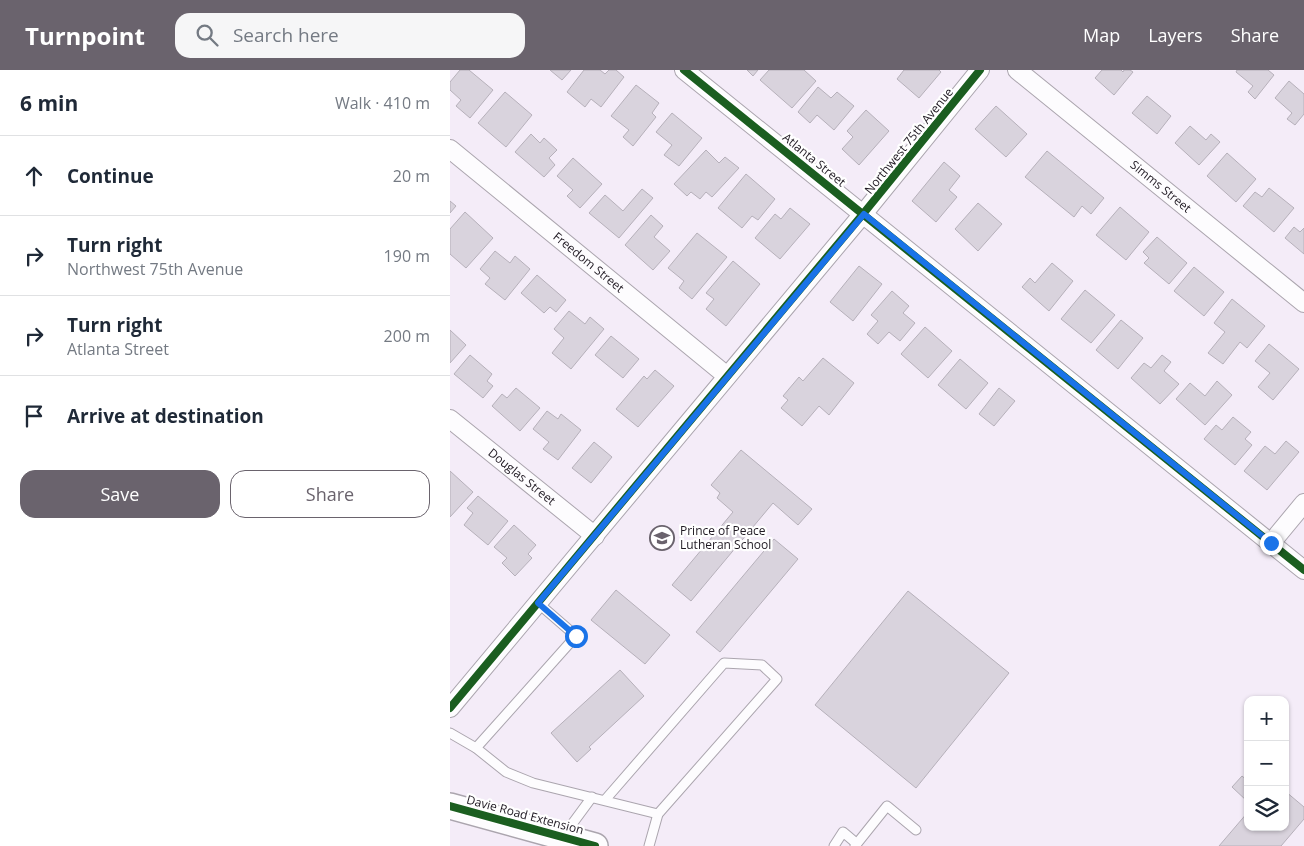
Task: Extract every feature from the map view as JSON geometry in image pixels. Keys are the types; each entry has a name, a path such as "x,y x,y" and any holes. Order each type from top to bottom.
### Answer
{"main road":[{"name":"Davie Road Extension","path":"450,806 559,841 595,846"}],"street":[{"name":"Atlanta Street","path":"684,70 1304,570"},
{"name":"Northwest 75th Avenue","path":"450,708 864,214 980,70"},
{"name":"Simms Street","path":"1017,70 1304,303"},
{"name":"Freedom Street","path":"450,150 727,376"},
{"name":"Douglas Street","path":"450,419 595,536"},
{"path":"1271,543 1304,503"}],"lane":[{"path":"476,748 576,636 538,603"},
{"path":"605,800 724,663 762,665 777,679 658,814 649,846"},
{"path":"450,733 476,748 506,772 533,783 658,814"},
{"path":"559,841 592,797"},
{"path":"834,846 842,832 855,844 887,806 916,830"}],"building":[{"path":"460,70 469,70 493,90 470,118 456,106 461,100 450,90 450,82"},
{"path":"550,70 571,70 562,80"},
{"path":"584,70 600,70 605,74 609,70 616,70 624,77 601,107 591,99 585,107 567,92"},
{"path":"747,70 758,70 753,76"},
{"path":"769,70 804,70 816,81 792,108 760,80"},
{"path":"904,70 939,70 941,72 919,98 897,79"},
{"path":"1102,70 1121,70 1123,72 1124,70 1130,70 1133,72 1114,95 1095,78"},
{"path":"1237,70 1268,70 1274,75 1255,99 1248,92 1253,86 1236,72"},
{"path":"1289,81 1304,94 1304,114 1295,125 1287,119 1292,113 1275,98"},
{"path":"636,85 659,103 652,113 656,117 633,146 623,137 629,130 611,116"},
{"path":"818,87 831,98 837,92 854,106 834,130 817,115 810,123 798,112"},
{"path":"505,92 532,115 506,147 478,123"},
{"path":"1147,96 1171,116 1157,134 1132,113"},
{"path":"996,106 1027,134 1006,157 975,129"},
{"path":"866,110 889,131 859,165 842,149 853,137 847,131"},
{"path":"672,113 702,138 679,166 664,155 672,145 656,132"},
{"path":"1190,126 1206,140 1211,134 1220,142 1199,165 1175,143"},
{"path":"531,134 540,143 544,138 557,150 549,158 555,165 544,177 515,152"},
{"path":"706,150 719,163 725,157 739,168 712,197 706,192 700,199 691,192 687,196 674,184"},
{"path":"1047,151 1104,198 1091,214 1082,206 1074,217 1025,177"},
{"path":"1227,153 1256,179 1236,202 1207,176"},
{"path":"573,158 602,184 580,208 567,196 573,190 557,176"},
{"path":"944,162 960,176 949,190 957,197 936,222 912,201"},
{"path":"746,174 775,199 758,220 752,216 742,228 718,208"},
{"path":"1269,188 1294,208 1274,232 1243,206 1255,192 1262,197"},
{"path":"642,189 653,198 619,238 589,213 605,195 623,211"},
{"path":"450,201 456,206 450,213"},
{"path":"978,203 1002,224 978,251 955,229"},
{"path":"1120,207 1149,232 1126,260 1096,235"},
{"path":"790,208 810,224 780,259 755,238 775,214 781,219"},
{"path":"465,212 493,238 466,268 450,254 450,229"},
{"path":"651,215 663,226 654,237 670,251 653,270 625,245"},
{"path":"1294,227 1300,232 1304,228 1304,254 1285,238"},
{"path":"697,233 727,257 692,299 679,288 684,281 668,268"},
{"path":"1157,237 1187,263 1169,284 1144,263 1149,258 1143,252"},
{"path":"495,251 510,263 515,256 530,269 505,300 485,284 490,278 480,269"},
{"path":"733,261 760,284 726,326 706,309 714,299 706,293"},
{"path":"1052,263 1073,281 1049,311 1022,287 1030,278 1035,283"},
{"path":"859,266 882,284 853,321 830,302"},
{"path":"1194,267 1224,292 1204,316 1174,291"},
{"path":"537,275 566,300 556,312 550,307 544,313 521,293"},
{"path":"1085,290 1115,315 1091,343 1061,319"},
{"path":"892,291 909,306 903,313 915,323 900,341 889,332 878,344 867,334 878,321 871,315"},
{"path":"1232,299 1265,326 1247,348 1240,342 1223,364 1208,353 1225,332 1214,323"},
{"path":"569,311 585,324 590,317 604,329 571,369 552,353 564,338 554,329"},
{"path":"1121,320 1143,338 1118,369 1096,350"},
{"path":"925,327 952,351 928,378 901,354"},
{"path":"450,330 466,345 450,363"},
{"path":"611,336 639,359 623,378 595,355"},
{"path":"1269,344 1299,369 1273,400 1258,387 1270,373 1255,361"},
{"path":"470,355 492,374 487,381 493,386 483,398 454,374"},
{"path":"1162,355 1171,362 1164,371 1179,384 1160,404 1131,378 1144,363 1151,368"},
{"path":"823,358 854,383 829,415 819,406 802,426 781,408 788,400 783,396 799,377 803,381"},
{"path":"960,359 988,383 966,409 938,385"},
{"path":"655,370 674,386 638,427 616,409 644,376 647,379"},
{"path":"1217,381 1232,395 1205,425 1176,399 1190,383 1205,396"},
{"path":"516,388 540,408 520,431 492,406 502,394 507,398"},
{"path":"999,388 1015,401 994,426 979,414"},
{"path":"547,411 558,419 561,414 581,430 558,460 543,449 549,442 533,429"},
{"path":"1233,417 1251,432 1245,439 1252,445 1235,465 1204,439 1216,425 1222,430"},
{"path":"1286,441 1299,452 1267,490 1244,471 1265,446 1275,454"},
{"path":"594,442 612,457 591,483 572,468"},
{"path":"741,450 812,509 798,525 773,503 691,601 672,585 733,512 717,498 720,493 711,485"},
{"path":"450,471 473,492 450,517"},
{"path":"478,496 508,521 488,545 464,525 473,513 467,508"},
{"path":"514,525 536,545 528,554 532,558 515,576 502,563 507,558 494,547"},
{"path":"774,539 798,559 720,652 696,632"},
{"path":"616,590 670,635 645,664 591,620"},
{"path":"908,591 1009,673 916,788 815,705"},
{"path":"620,670 644,696 589,747 591,749 577,762 551,733"},
{"path":"1242,776 1244,778 1244,798 1232,787"},
{"path":"1289,794 1304,807 1304,819 1281,846 1219,846 1244,817 1244,831 1289,831"}],"cycle path":[{"path":"684,70 1304,570"},
{"path":"450,708 863,214 980,70"},
{"path":"450,806 595,846"}],"place":[{"name":"Prince of Peace Lutheran School","path":"662,538"}],"route":[{"path":"576,636 538,603 864,214 1271,543"}]}
